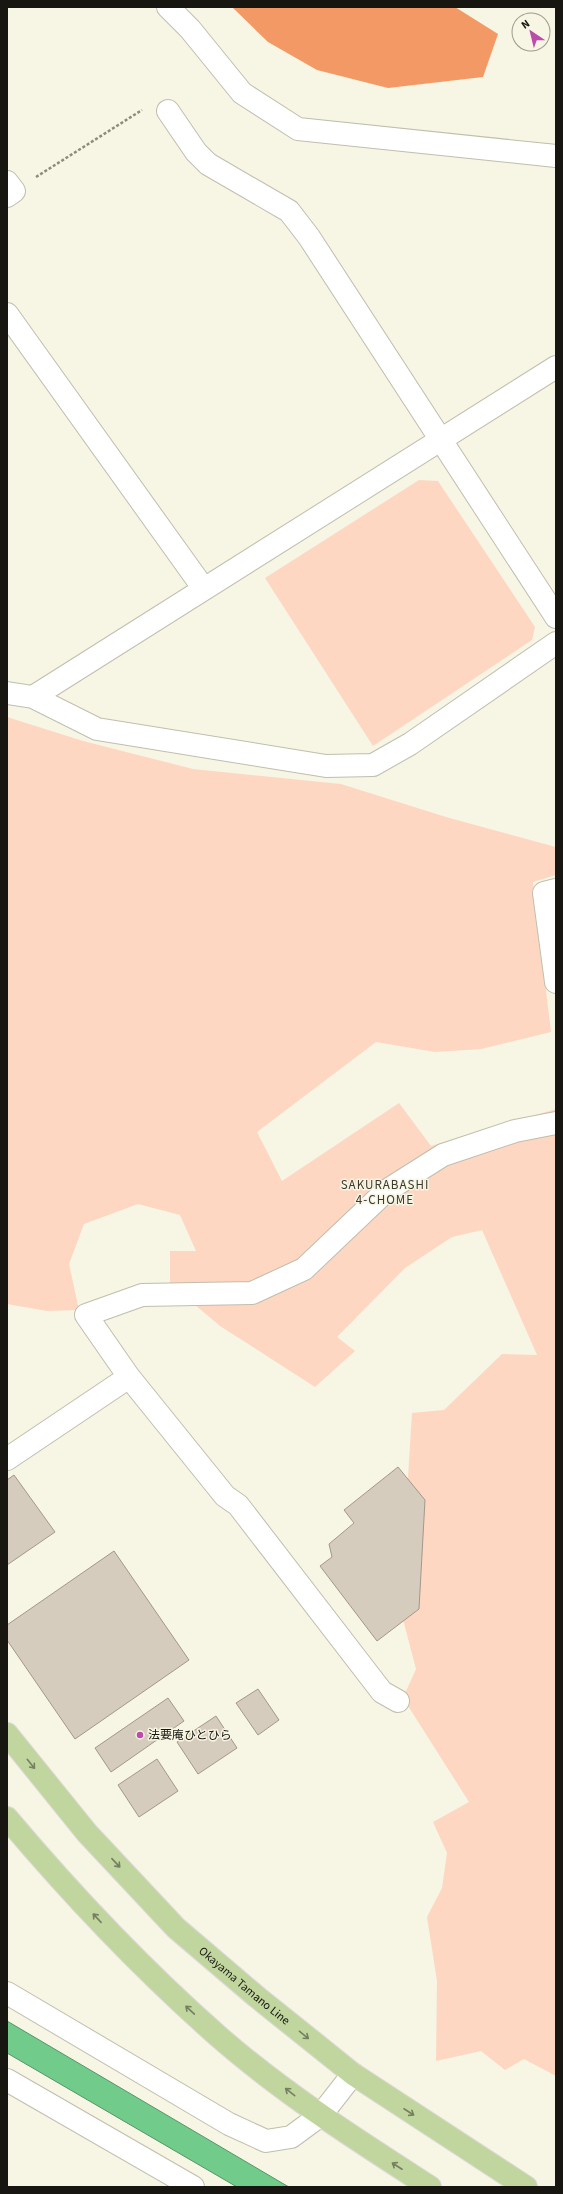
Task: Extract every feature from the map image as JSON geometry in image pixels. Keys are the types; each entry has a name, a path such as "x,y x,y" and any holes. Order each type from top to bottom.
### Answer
{"main road":[{"name":"Okayama Tamano Line","path":"7,1734 88,1833 176,1928 257,1998 353,2074 526,2187"},
{"path":"7,1818 45,1863 140,1964 219,2036 320,2115 430,2187"}],"street":[{"path":"168,7 190,29 242,93 298,129 556,156"},
{"path":"168,111 196,152 208,164 289,211 310,237 556,617"},
{"path":"7,314 204,589"},
{"path":"33,697 556,367"},
{"path":"7,693 33,697 97,729 326,766 373,765 410,744 556,643"},
{"path":"556,890 544,893 556,982"},
{"path":"398,1701 382,1692 238,1505 224,1496 129,1377 86,1315 142,1295 252,1292 304,1269 386,1190 444,1155 515,1131 556,1123"},
{"path":"7,1459 129,1377"},
{"path":"7,1993 229,2124 266,2141 291,2137 320,2115 353,2074"},
{"path":"7,2080 193,2187"}],"path":[{"path":"9,190 151,105 159,111 168,111"}],"shaded area":[{"path":"232,7 455,7 498,34 483,77 388,88 317,70 268,42"},
{"path":"419,480 438,481 535,627 532,640 373,746 265,578"},
{"path":"7,717 83,741 193,769 341,784 446,817 556,847 556,875 533,882 551,1032 481,1049 435,1052 376,1042 257,1132 282,1181 399,1103 431,1146 556,1109 556,2076 524,2059 505,2070 481,2051 436,2061 437,1981 427,1917 442,1888 447,1853 433,1822 469,1802 403,1698 416,1669 400,1608 412,1413 444,1410 502,1354 537,1355 482,1230 452,1237 405,1268 337,1337 355,1351 315,1387 220,1326 170,1284 170,1251 196,1251 180,1215 138,1204 84,1224 69,1264 79,1310 47,1311 7,1304"},
{"path":"7,2021 289,2187 237,2187 7,2053"}],"building":[{"path":"398,1467 425,1500 419,1609 377,1641 320,1566 332,1557 329,1544 354,1523 344,1510"},
{"path":"14,1475 55,1532 7,1565 7,1480"},
{"path":"114,1551 189,1660 75,1739 7,1640 7,1625"},
{"path":"258,1689 279,1720 258,1735 236,1703"},
{"name":"法要庵ひとひら","path":"168,1698 184,1721 111,1772 95,1748"},
{"path":"216,1716 237,1748 198,1774 177,1742"},
{"path":"157,1759 178,1791 139,1817 118,1785"}],"place":[{"name":"法要庵ひとひら","path":"140,1735"}],"district":[{"name":"SAKURABASHI 4-CHOME","path":"385,1192"}]}
